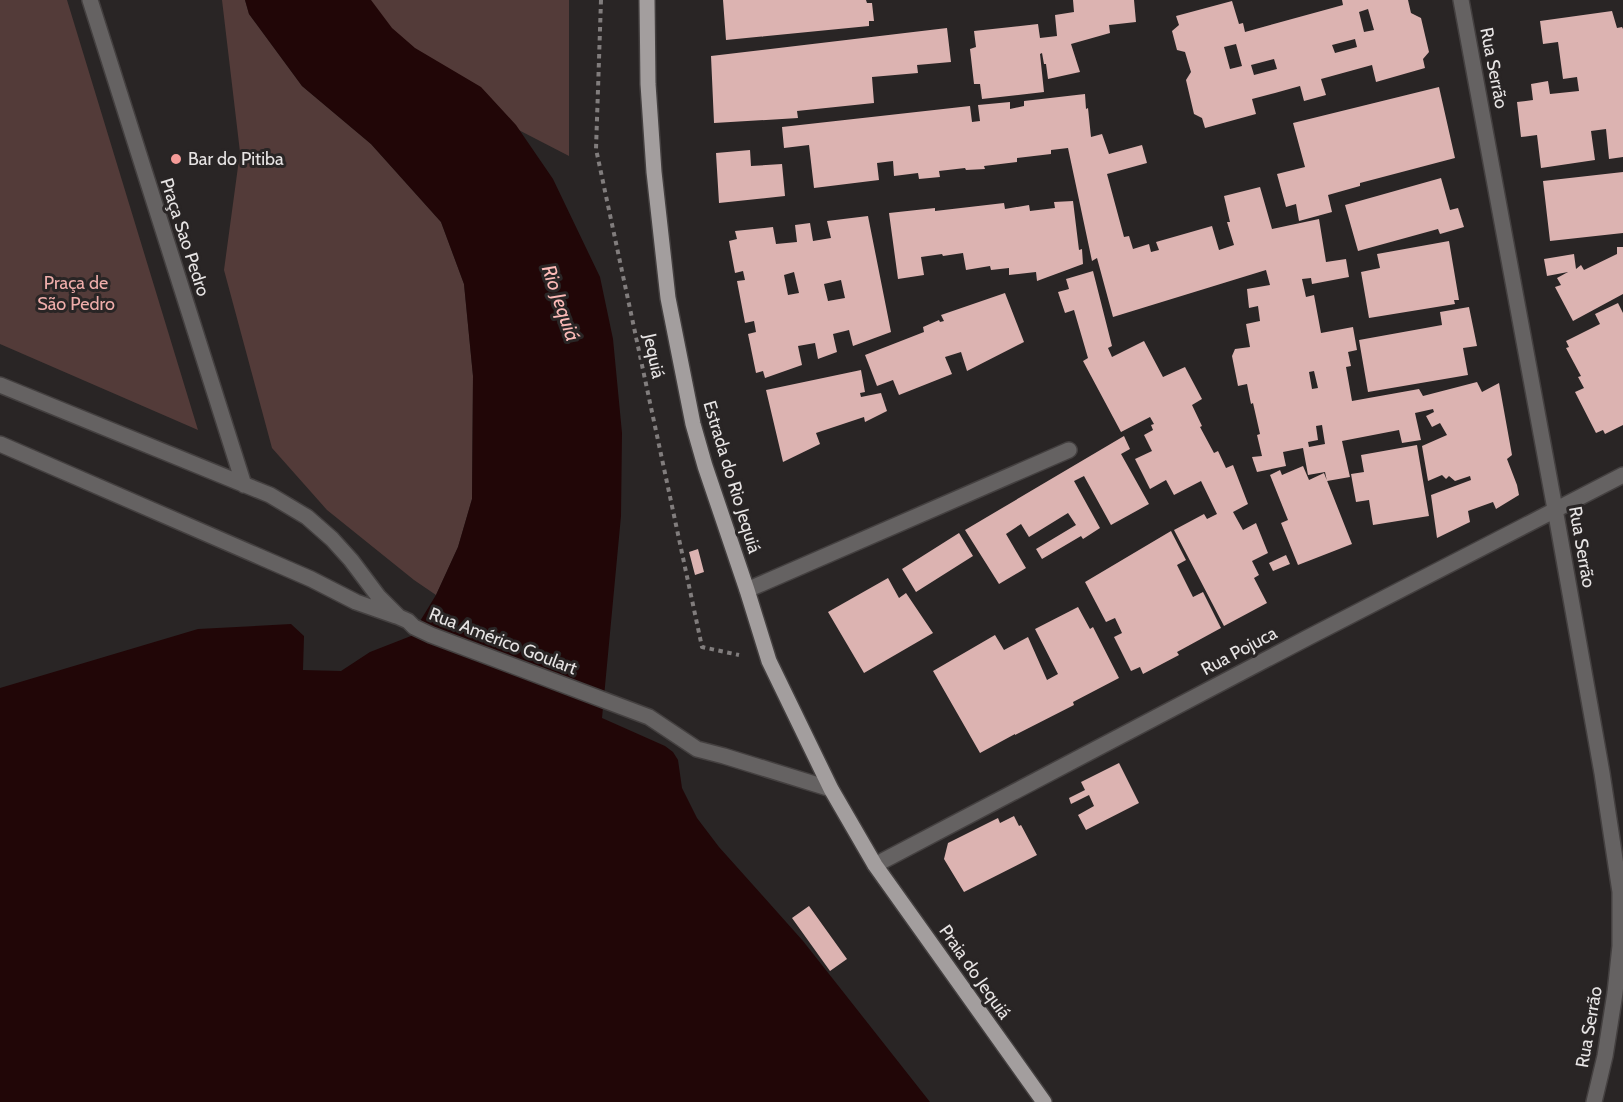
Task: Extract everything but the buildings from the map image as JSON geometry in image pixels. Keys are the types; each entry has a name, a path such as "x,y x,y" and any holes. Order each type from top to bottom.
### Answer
{"main road":[{"name":"Estrada do Rio Jequiá","path":"647,0 648,84 653,161 668,298 693,424 769,662 831,789 875,865"},
{"name":"Praia do Jequiá","path":"875,865 1044,1102"}],"street":[{"name":"Praça Sao Pedro","path":"90,0 244,485"},
{"name":"Rua Serrão","path":"1461,0 1555,509 1602,773 1620,892 1620,946 1615,993 1605,1056 1594,1102"},
{"name":"Rua Américo Goulart","path":"0,385 270,495 307,517 344,553 378,596 399,617 414,627 649,717 697,749 831,789"},
{"path":"0,444 311,579 356,602 399,617"},
{"path":"747,590 1069,450"},
{"name":"Rua Pojuca","path":"875,865 1623,475"}],"path":[{"name":"Jequiá","path":"601,0 596,150 702,647 769,662"}],"green space":[{"name":"Praça de São Pedro","path":"0,0 67,0 198,430 0,344"},
{"path":"222,0 245,0 249,14 302,86 371,144 441,222 464,284 473,376 472,499 458,547 436,595 327,510 272,448 224,270 240,152"},
{"path":"347,0 569,0 569,156 470,105"}],"water":[{"name":"Rio Jequiá","path":"245,0 371,0 392,28 415,48 481,87 516,125 553,179 600,277 613,339 622,433 621,516 602,718 665,746 673,752 678,760 682,788 697,818 719,847 803,941 930,1102 0,1102 0,688 198,629 291,624 304,636 303,670 341,671 370,652 411,636 436,595 458,547 472,499 473,376 464,284 441,222 371,144 302,86 249,14"}],"place":[{"name":"Bar do Pitiba","path":"176,159"}]}
